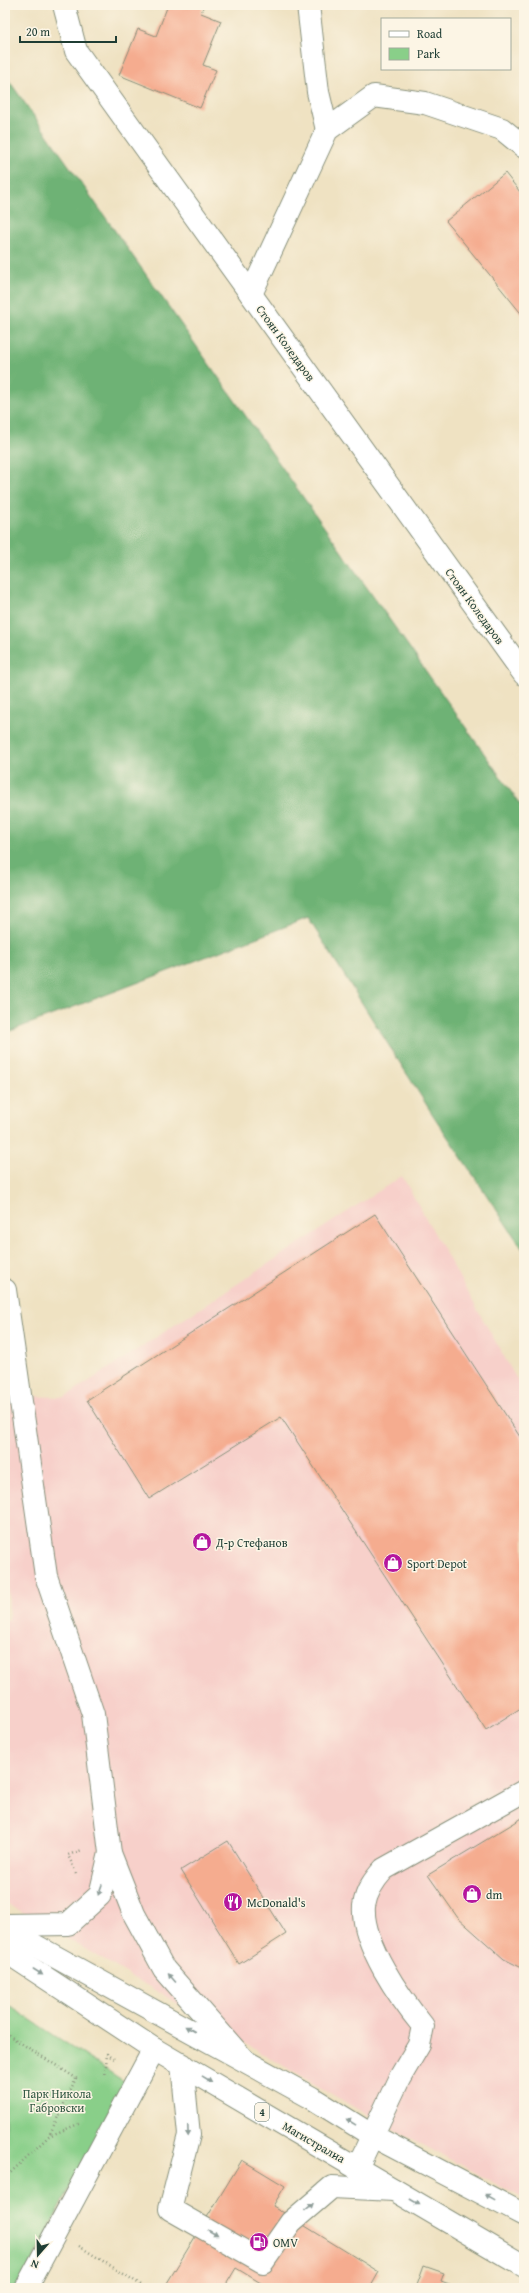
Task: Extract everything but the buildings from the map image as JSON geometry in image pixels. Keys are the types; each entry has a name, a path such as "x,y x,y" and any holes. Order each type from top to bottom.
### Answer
{"main road":[{"name":"Стоян Коледаров","path":"64,5 76,51 524,674"},
{"path":"308,5 318,92 327,130"},
{"path":"251,294 327,130 374,96 425,103 495,126 502,129 524,147"},
{"path":"5,1290 46,1576 94,1714 110,1853 134,1914 164,1969 244,2060"},
{"path":"358,2168 399,2080 419,2045 423,2026 399,1995 374,1945 366,1924 364,1907 369,1888 384,1869 524,1791"},
{"path":"5,1925 68,1924 100,1895 110,1853"},
{"path":"5,1928 312,2098 373,2136 524,2216"},
{"name":"Магистрална","path":"5,1951 154,2049 182,2064 524,2266"},
{"path":"26,2288 55,2231 154,2049"},
{"path":"182,2064 189,2135 170,2208 263,2262 291,2222 332,2187 394,2190"}],"path":[{"path":"5,2033 76,2078 49,2136 5,2178"},
{"path":"105,2083 107,2054"},
{"path":"55,2231 146,2288"}],"shaded area":[{"path":"402,1176 524,1392 524,2199 369,2116 5,1902 5,1619 9,1620 6,1396 65,1397"}],"green space":[{"path":"5,75 524,810 524,1251 433,1115 308,918 5,1033"},
{"name":"Парк Никола Габровски","path":"5,2003 125,2082 18,2288 5,2288"}],"place":[{"name":"Д-р Стефанов","path":"202,1542"},
{"name":"Sport Depot","path":"393,1563"},
{"name":"dm","path":"472,1894"},
{"name":"McDonald's","path":"233,1902"},
{"name":"OMV","path":"259,2242"}]}
